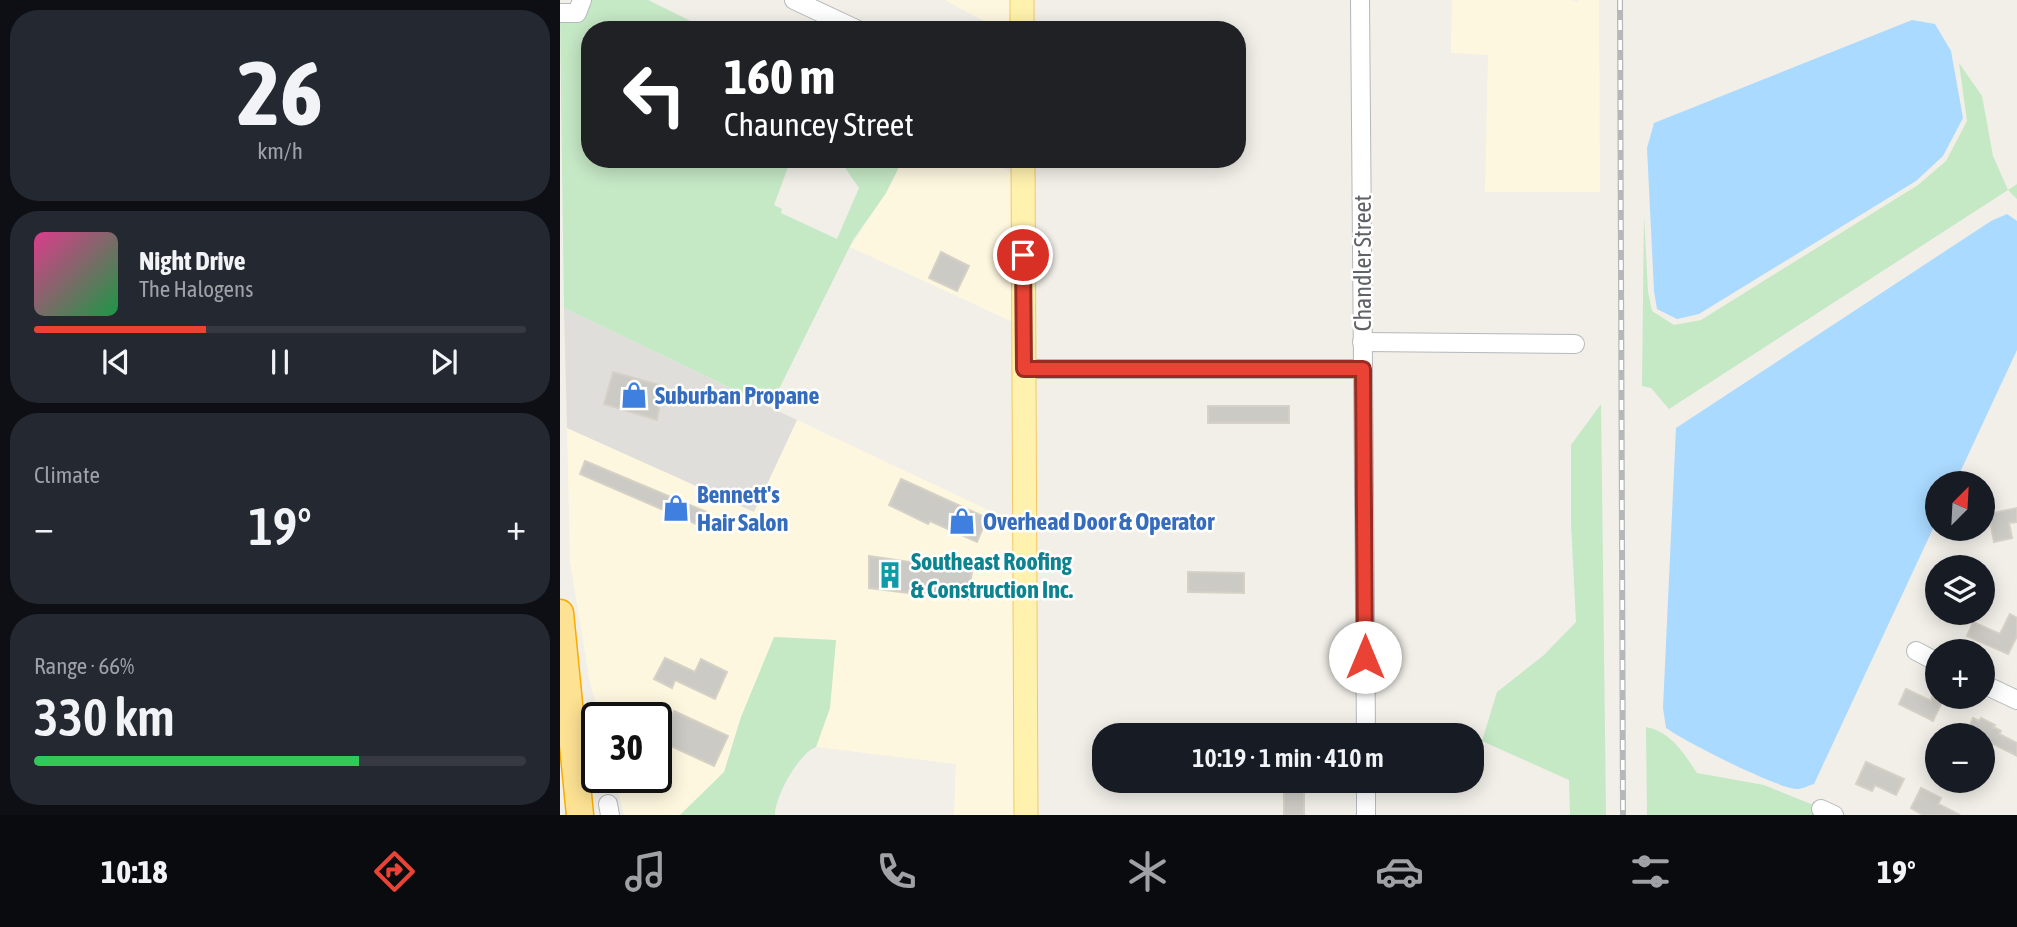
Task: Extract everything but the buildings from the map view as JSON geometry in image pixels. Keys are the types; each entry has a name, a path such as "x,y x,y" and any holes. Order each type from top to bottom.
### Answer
{"highway":[{"path":"560,613 580,815"}],"main road":[{"path":"1022,0 1022,21"},
{"path":"1023,168 1026,815"}],"street":[{"path":"560,13 577,12 582,0"},
{"path":"794,0 839,21"},
{"name":"Chandler Street","path":"1360,0 1366,723"},
{"path":"1362,342 1575,344"},
{"path":"1024,369 1363,369"},
{"path":"1916,651 1925,656"},
{"path":"1995,690 2017,700"},
{"path":"1366,793 1366,815"}],"shaded area":[{"path":"945,0 1016,0 1016,21 984,21"},
{"path":"1452,0 1599,0 1600,192 1485,192 1488,55 1451,53"},
{"path":"898,168 1003,168 1016,175 1017,324 850,247 886,193"},
{"path":"564,308 797,420 754,512 567,428"},
{"path":"797,420 1018,524 1020,815 954,815 956,764 816,747 830,708 836,640 775,637 741,717 724,772 680,815 624,815 618,793 672,793 672,702 595,702 570,561 567,428 754,511"}],"green space":[{"path":"589,0 648,0 691,21 581,21 581,168 788,168 774,205 782,209 781,213 837,239 859,188 845,168 898,168 886,193 853,240 770,407 564,308 560,20"},
{"path":"1959,63 1982,96 1993,156 2008,190 1669,409 1651,388 1642,386 1644,215 1648,292 1652,311 1674,325 1701,320 1918,185 1946,161 1967,121"},
{"path":"2017,184 2017,199 2008,190"},
{"path":"1601,404 1606,815 1570,815 1569,780 1484,742 1497,692 1544,655 1576,622 1571,523 1571,445"},
{"path":"774,637 836,640 830,708 816,747 802,757 789,776 779,797 775,815 680,815 724,772 741,717"},
{"path":"1646,727 1669,738 1697,773 1764,785 1816,806 1813,812 1818,815 1647,815"}],"water":[{"path":"1912,20 1935,24 1951,51 1963,118 1943,156 1916,181 1699,314 1677,319 1657,309 1647,148 1654,123"},
{"path":"2007,214 2017,221 2017,350 1961,471 1925,471 1925,541 1927,541 1814,784 1798,789 1772,782 1666,728 1663,708 1676,428 1991,221"}],"railway":[{"path":"1620,0 1623,815"}],"place":[{"name":"Suburban Propane","path":"634,395"},
{"name":"Bennett's Hair Salon","path":"676,508"},
{"name":"Overhead Door & Operator","path":"962,521"},
{"name":"Southeast Roofing & Construction Inc.","path":"890,575"}],"route":[{"path":"1023,255 1024,369 1363,369 1365,657"}]}
